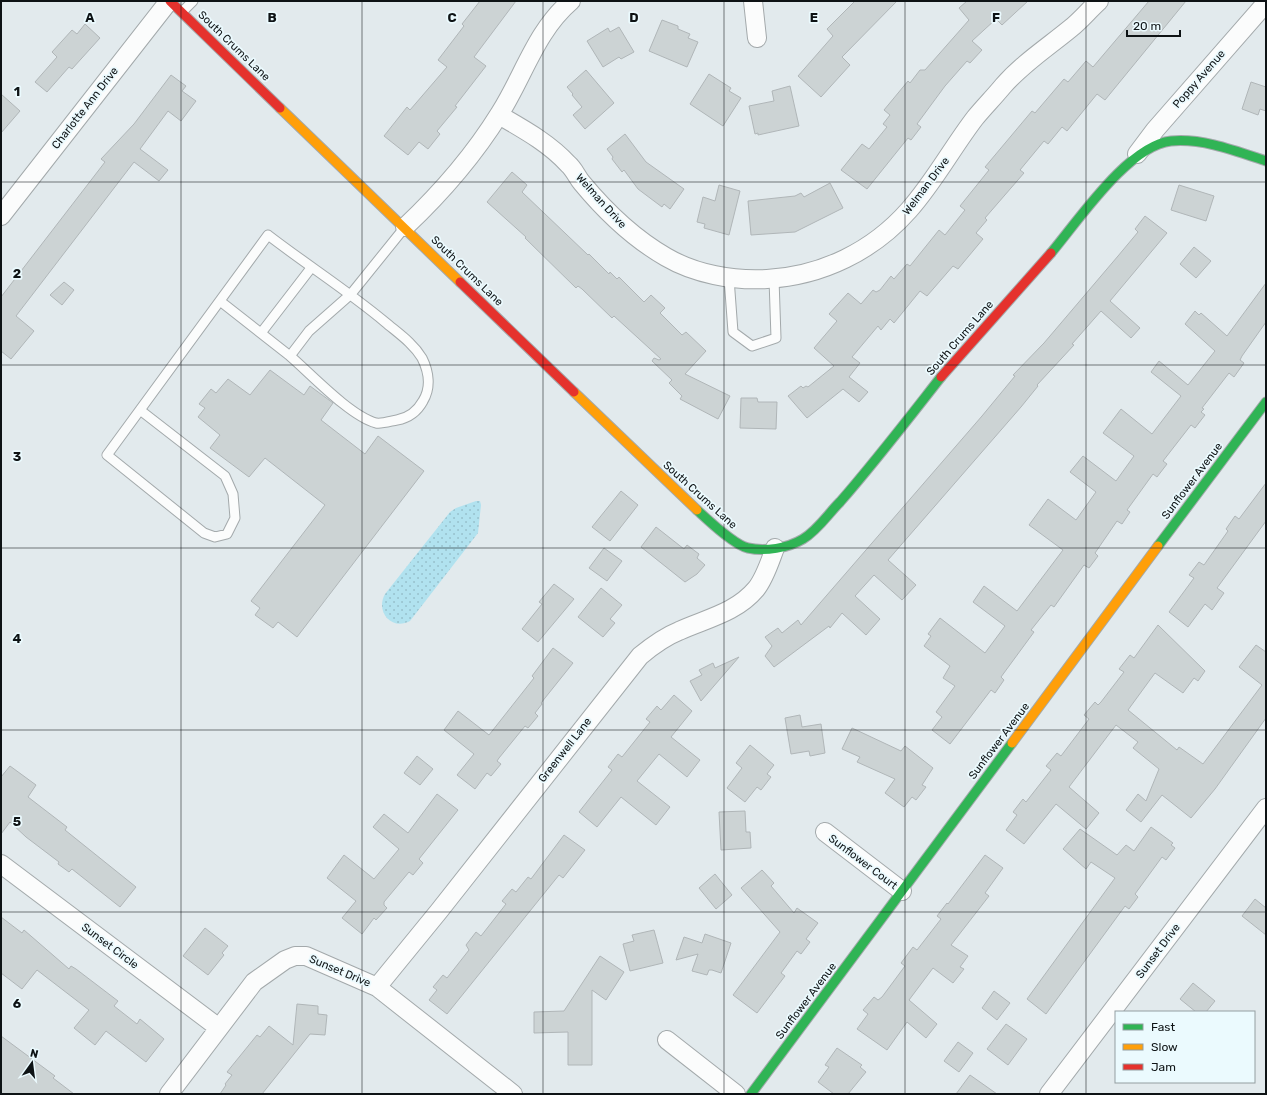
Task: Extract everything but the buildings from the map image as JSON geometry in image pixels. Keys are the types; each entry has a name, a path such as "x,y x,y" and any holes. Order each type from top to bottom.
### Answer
{"street":[{"path":"404,227 429,204 466,159 499,115 516,86 539,37 553,17 571,1"},
{"path":"752,1 757,38"},
{"name":"Welman Drive","path":"499,115 554,150 570,165 582,182 618,222 642,243 668,258 695,270 729,278 755,280 774,279 810,273 840,262 868,247 888,231 910,209 976,118 1006,83 1039,52 1071,28 1098,1"},
{"name":"Poppy Avenue","path":"1135,157 1155,130 1266,3"},
{"name":"Charlotte Ann Drive","path":"1,216 174,5"},
{"name":"South Crums Lane","path":"174,5 705,518 729,538 746,548 765,550 775,548 803,539 817,527 882,453 954,361 1048,257 1122,168 1135,157 1158,144 1187,141 1266,161"},
{"name":"Sunflower Avenue","path":"751,1094 1266,402"},
{"name":"Greenwell Lane","path":"377,986 439,911 640,656 655,643 678,631 718,616 737,605 755,590 760,583 775,548"},
{"name":"Sunset Drive","path":"1049,1094 1266,808"},
{"name":"Sunflower Court","path":"825,832 902,891"},
{"name":"Sunset Circle","path":"1,864 218,1028"},
{"name":"Sunset Drive","path":"169,1094 254,982 285,960 295,956 306,956 377,986 513,1094"},
{"path":"667,1040 736,1094"}],"lane":[{"path":"174,5 193,1"},
{"path":"290,356 309,331 351,294 404,227"},
{"path":"140,410 225,476 233,494 235,518 227,534 216,538 204,533 107,455 140,410 220,301 268,236 311,268 351,294 410,342 421,358 427,371 428,386 425,397 418,409 405,419 377,423 362,417 261,332 220,301"},
{"path":"261,332 311,268"},
{"path":"729,278 733,332 752,346 776,338 774,279"}],"shaded area":[{"path":"480,501 481,505 478,533 410,621 397,624 392,622 387,618 382,607 382,601 385,594 450,512 456,508"}],"traffic: fast":[{"path":"1051,253 1105,186 1138,156 1155,146 1171,141 1195,141 1219,146 1266,161"},
{"path":"697,510 714,526 742,546 748,548 762,550 783,547 803,539 818,527 853,487 941,377"},
{"path":"1158,546 1266,402"},
{"path":"751,1094 1012,743"}],"traffic: slow":[{"path":"280,108 460,282"},
{"path":"574,392 697,510"},
{"path":"1012,743 1158,546"}],"traffic: jam":[{"path":"170,1 280,108"},
{"path":"941,377 1051,253"},
{"path":"460,282 574,392"}]}
